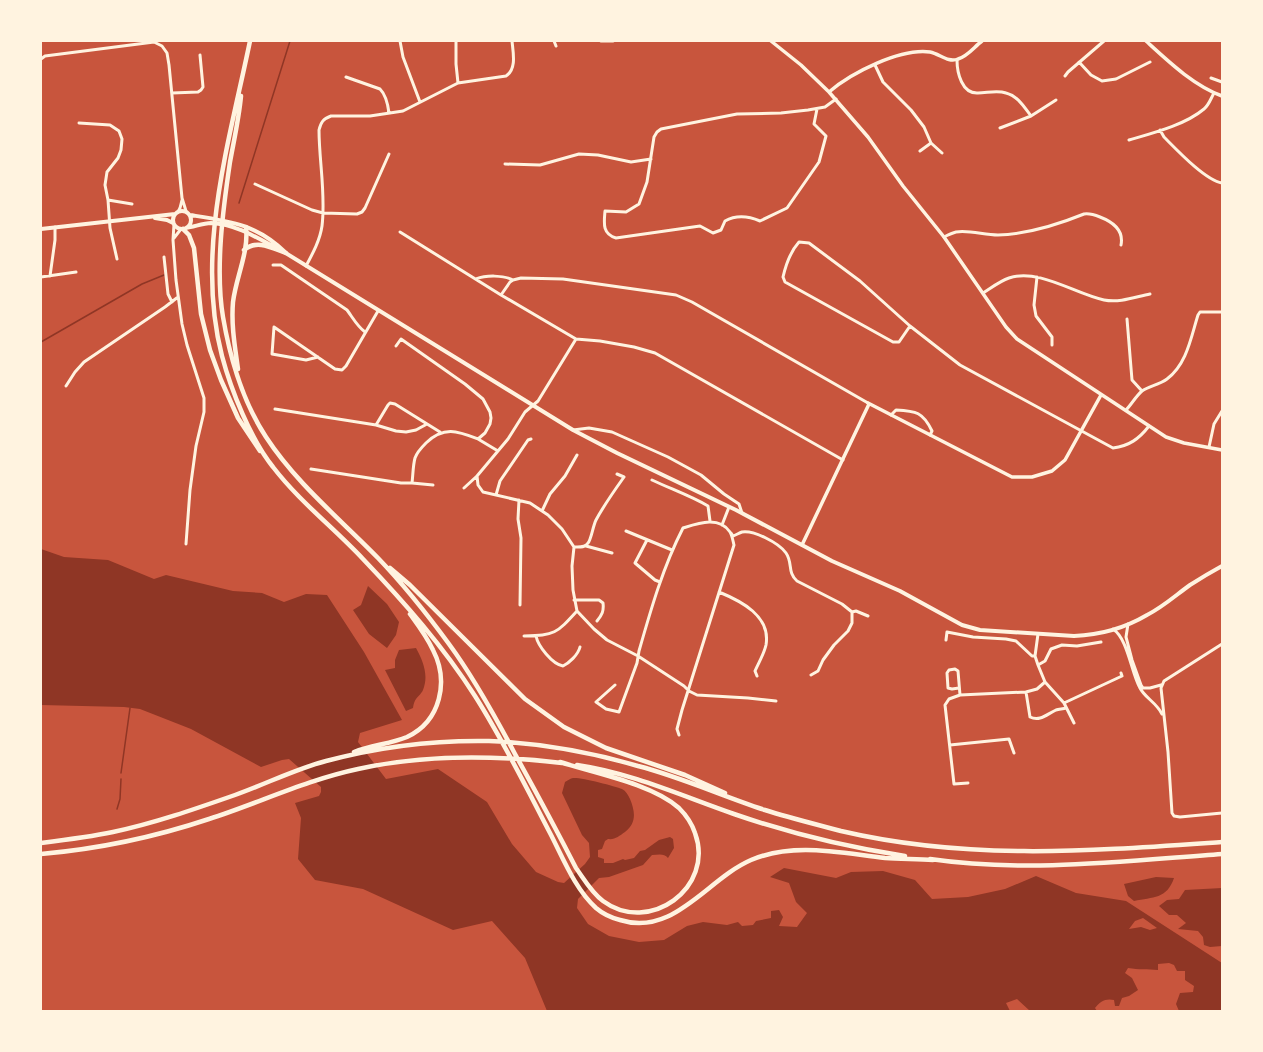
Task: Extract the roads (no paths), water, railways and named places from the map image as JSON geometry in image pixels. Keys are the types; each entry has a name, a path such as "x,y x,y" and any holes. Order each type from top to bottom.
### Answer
{"highway":[{"path":"250,41 226,156 218,203 214,240 212,286 222,356 243,415 266,458"},
{"path":"244,74 239,118 230,161 224,204 220,282 222,314 228,344 241,385 266,438 293,472 380,559 410,585 525,699 564,727 606,748 685,775 765,810"},
{"path":"241,385 233,337 233,302 244,250 246,226"},
{"path":"183,229 189,235 194,248 201,314 210,350 221,380 238,418 256,446 284,481 362,558 400,599 427,630 462,677 496,731 571,874 587,897 597,908 608,915 631,923 656,922 684,908 717,880 734,869 766,855 798,850 825,850 885,858 1045,866 1222,854"},
{"path":"244,250 249,246 262,244 286,253"},
{"path":"380,559 449,644 467,670 503,731 576,868 592,891 603,901 615,908 629,912 654,911 677,899 687,889 693,878 699,850 697,838 687,818 680,809 668,800 631,783 560,762"},
{"path":"41,843 113,832 146,824 237,794 298,770 407,737 422,727 432,714 439,700 442,684 440,667 433,650 400,599"},
{"path":"365,750 428,743 489,741 544,746 592,754 641,766 765,810 845,832 893,841 982,851 1076,852 1222,842"},
{"path":"41,854 103,846 183,827 312,782 357,769 448,757 501,758 560,762 588,766 651,783 733,814 801,835 888,853 933,860"}],"main road":[{"path":"41,229 109,220 149,217 176,213 182,210 186,211 190,215 192,221 189,227 183,229"},
{"path":"174,224 173,218 176,213"},
{"path":"190,215 231,221 246,226 270,239 286,253"},
{"path":"149,217 167,220 183,229 209,223 228,226 246,232 286,253 573,430 617,453 742,513 832,562 900,591 962,625 980,630 1067,636 1087,635 1113,629 1148,615 1222,566"}],"street":[{"path":"400,41 403,57 420,102"},
{"path":"456,41 458,84"},
{"path":"306,266 318,243 322,226 323,193 319,140 321,122 325,118 331,116 370,116 403,111 458,84 506,76 511,73 513,68 512,41"},
{"path":"554,41 556,46"},
{"path":"601,41 613,41"},
{"path":"771,41 801,65 829,92 868,137 903,186 944,237 1006,327 1017,339 1166,437 1222,450"},
{"path":"829,92 840,83 875,64 908,54 921,52 930,52 946,59 957,60 967,56 975,46 982,41"},
{"path":"1065,76 1104,41"},
{"path":"1146,41 1152,43 1186,76 1214,93 1222,96"},
{"path":"41,59 45,56 154,42 162,46 167,53 182,198 186,211"},
{"path":"172,93 198,92 201,90 203,87 200,55"},
{"path":"957,60 958,74 961,81 970,92 976,94 997,92 1007,93 1023,105 1030,116"},
{"path":"1079,62 1091,75 1102,81 1116,79 1150,62"},
{"path":"875,64 883,82 911,110 924,126 931,143 942,153"},
{"path":"346,77 380,89 383,92 390,113"},
{"path":"1211,78 1222,82"},
{"path":"1129,140 1160,130 1192,117 1206,108 1214,93"},
{"path":"817,109 814,124 826,136 819,162 787,208 760,221 748,217 731,218 725,221 721,230 713,233 700,226 616,238 607,233 604,228 605,211 626,212 639,204 647,182 654,137 661,129 737,114 781,113 817,109 825,107 836,99"},
{"path":"1000,128 1030,116 1056,100"},
{"path":"79,122 114,126 119,131 122,139 121,150 118,158 109,169 106,177 110,228 117,259"},
{"path":"1160,130 1164,137 1201,172 1216,182 1222,183"},
{"path":"920,151 931,143"},
{"path":"255,184 322,213 348,214 362,212 389,154"},
{"path":"505,164 540,165 579,154 598,155 631,162 651,159"},
{"path":"176,213 180,208 182,198"},
{"path":"108,200 132,204"},
{"path":"944,237 955,232 975,232 997,235 1023,233 1060,224 1089,213 1109,221 1118,227 1122,239 1121,245"},
{"path":"174,224 173,240 178,297 187,346 204,398 204,412 196,446 190,490 186,544"},
{"path":"50,276 55,240 55,227"},
{"path":"173,240 183,229"},
{"path":"400,232 501,295 576,339 600,340 655,353 843,460"},
{"path":"910,326 899,342 893,342 785,282 783,277 787,261 793,248 799,242 809,242 860,281 910,326 960,365 1080,432 1113,448 1124,446 1135,441 1149,426"},
{"path":"164,257 168,294 172,302"},
{"path":"273,265 281,265 347,310 357,327 365,332"},
{"path":"41,277 76,272"},
{"path":"476,279 483,276 509,278 513,280 521,278 563,279 676,295 685,298 868,404 1012,477 1032,477 1052,471 1065,460 1101,395"},
{"path":"983,293 1010,278 1018,276 1037,278 1105,300 1117,301 1150,294"},
{"path":"1037,278 1034,305 1036,316 1052,337 1052,345"},
{"path":"501,295 513,280"},
{"path":"66,386 84,362 178,297"},
{"path":"318,357 306,360 272,354 274,327 318,357 335,370 342,370 346,366 378,311"},
{"path":"1126,410 1142,391 1158,385 1169,378 1178,368 1185,355 1200,312 1222,312"},
{"path":"1128,319 1132,380 1142,391"},
{"path":"396,346 401,339 484,399 490,412 490,424 485,433 478,439"},
{"path":"464,488 477,476 508,439 525,412 538,401 576,339"},
{"path":"376,426 388,406 390,404 395,404 440,432 459,432 478,439 498,451"},
{"path":"802,545 868,404"},
{"path":"275,409 406,432 416,430 427,424"},
{"path":"891,415 896,410 914,411 922,416 928,423 932,431 930,435"},
{"path":"1209,447 1214,424 1222,411"},
{"path":"573,430 589,428 612,432 668,457 701,475 739,504 742,513"},
{"path":"412,483 415,457 420,449 432,437 440,432"},
{"path":"496,496 500,482 528,440 531,439"},
{"path":"542,511 550,494 565,476 577,455"},
{"path":"311,469 401,483 433,485"},
{"path":"586,546 589,543 591,533 600,513 624,477 617,474"},
{"path":"477,476 478,485 484,492 530,503 542,511 562,529 574,547 572,566 574,600 577,611 607,640 638,656 697,695 748,698 776,702"},
{"path":"652,480 708,506 710,521"},
{"path":"519,500 518,519 521,538 520,604"},
{"path":"722,525 729,507"},
{"path":"615,684 596,702 606,708 619,712 638,656 660,582 672,550 683,528 710,521 722,525 733,536 742,532 748,532 768,539 786,553 792,576 797,581 842,604 852,612 856,611 868,616"},
{"path":"626,530 672,550"},
{"path":"679,734 677,730 734,545 731,533"},
{"path":"647,540 635,563 655,580 660,582"},
{"path":"574,547 586,546 612,553"},
{"path":"719,592 746,604 759,617 765,626 767,637 766,645 755,670 757,676"},
{"path":"574,600 599,600 603,603 601,616 597,621"},
{"path":"524,636 548,635 557,631 577,611"},
{"path":"811,675 818,671 823,660 834,645 848,631 852,622 852,612"},
{"path":"1128,624 1126,637 1141,685 1143,688 1162,685"},
{"path":"1113,629 1123,639 1129,661 1141,690 1157,705 1163,715"},
{"path":"946,640 947,632 973,638 1006,639 1016,641 1032,656 1035,656"},
{"path":"1038,634 1035,656 1038,666 1045,682 1064,703 1074,723"},
{"path":"536,636 539,646 558,665 563,666 567,664 580,648"},
{"path":"1038,666 1045,661 1051,649 1062,646 1077,646 1101,642"},
{"path":"1222,644 1164,681 1162,685 1163,715 1168,752 1172,813 1174,816 1180,817 1222,813"},
{"path":"959,688 948,688 947,673 949,670 955,669 958,671 960,696"},
{"path":"1064,703 1122,676 1121,672"},
{"path":"968,783 954,784 945,705 949,698 1026,692 1038,689 1045,682"},
{"path":"1026,692 1030,717 1034,719 1045,717 1055,710 1066,708"},
{"path":"950,745 1009,739 1014,753"}],"waterway":[{"path":"239,203 290,41"},
{"path":"41,342 142,284 164,275"},
{"path":"121,773 130,708"},
{"path":"117,809 120,799 121,779"}]}
